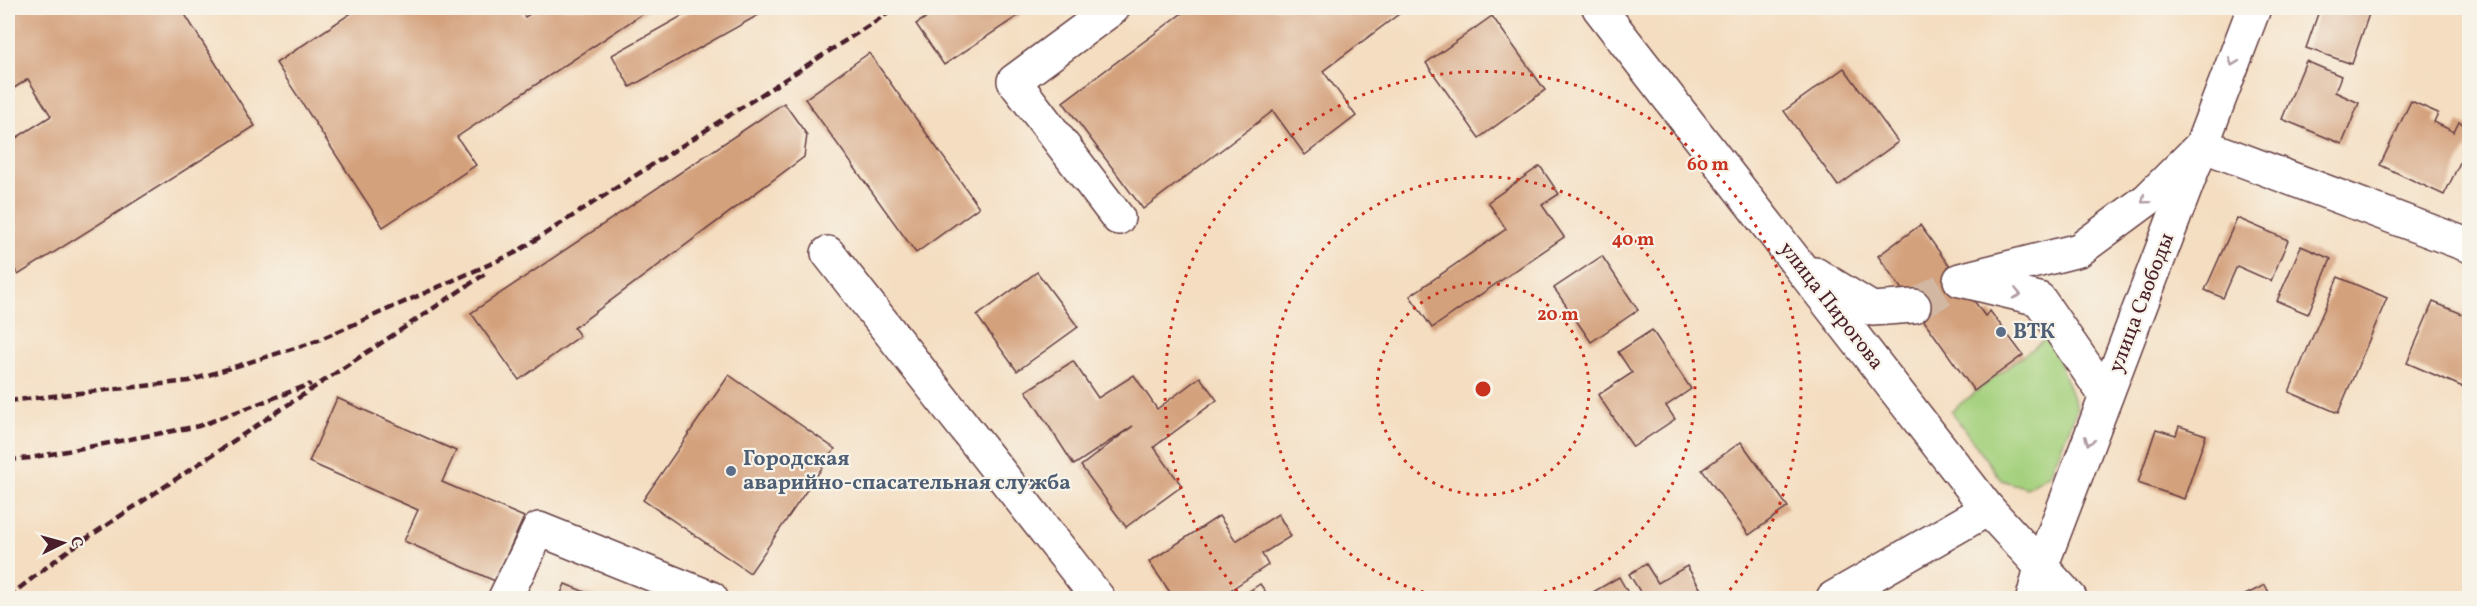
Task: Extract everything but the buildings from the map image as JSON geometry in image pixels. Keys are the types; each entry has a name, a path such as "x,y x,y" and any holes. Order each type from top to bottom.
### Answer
{"street":[{"path":"1113,8 1014,81 1118,218"},
{"name":"улица Пирогова","path":"1599,8 1988,509 2070,598"},
{"name":"улица Свободы","path":"2033,598 2041,567 2254,8"},
{"path":"2106,396 2039,299 1960,280 2079,250 2148,199 2202,145 2469,246"},
{"path":"828,253 1098,598"},
{"path":"1796,262 1872,309 1914,306"},
{"path":"1833,598 1988,509"},
{"path":"505,598 539,529 711,598"}],"green space":[{"path":"2049,336 2077,409 2050,474 2027,488 2001,480 1951,411"}],"tunnel":[{"path":"1914,306 1960,280"}],"railway":[{"path":"8,401 189,381 314,342 515,253 896,8"},
{"path":"8,597 66,552 488,272"},
{"path":"8,460 30,458 199,426 311,384"}],"place":[{"name":"ВТК","path":"2001,332"},
{"name":"Городская аварийно-спасательная служба","path":"731,471"}]}
